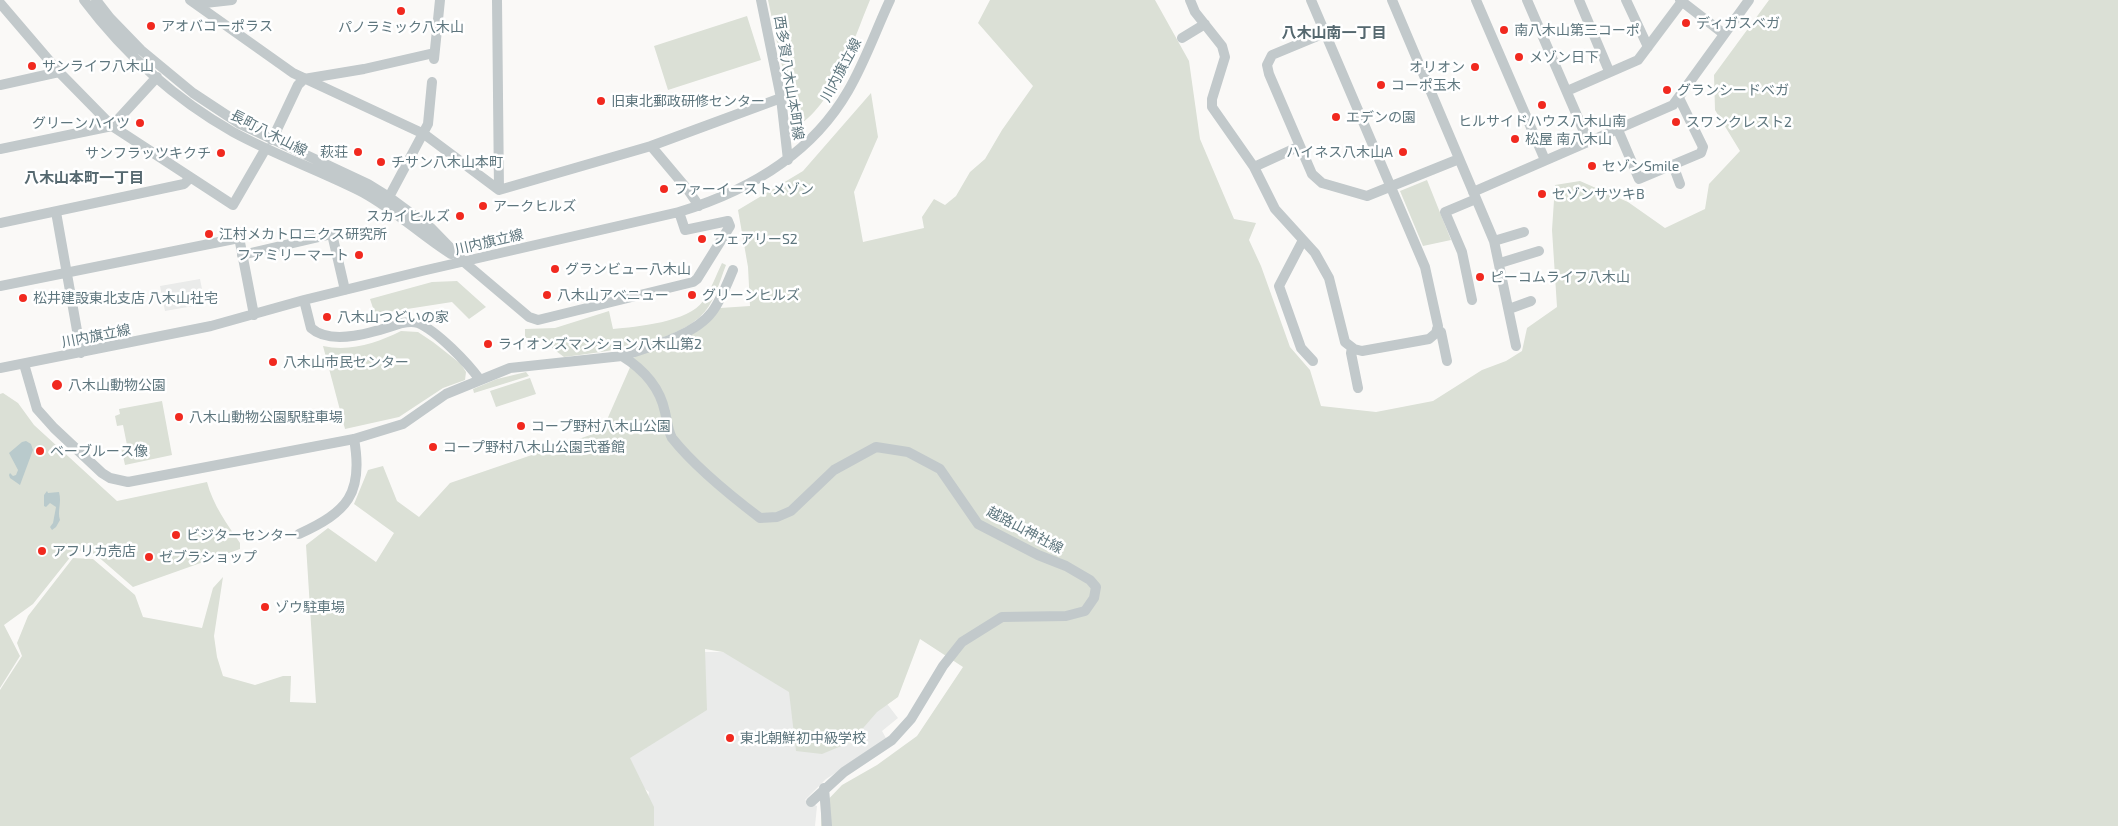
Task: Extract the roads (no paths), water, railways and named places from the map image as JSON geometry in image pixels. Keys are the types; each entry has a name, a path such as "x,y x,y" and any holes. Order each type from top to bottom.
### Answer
{"street":[{"name":"長町八木山線","path":"84,0 101,22 142,65 205,114 269,144 363,193 384,205 428,239 464,262"},
{"path":"96,0 110,18 164,71 269,144 368,184 389,197 431,228 464,262 529,317 538,320 547,319 697,279 730,226 728,221 685,230 679,212"},
{"path":"193,2 232,0"},
{"path":"2,9 112,126 233,205 269,144 298,85 304,78 434,56 440,0"},
{"path":"497,0 499,190"},
{"name":"西多賀八木山本町線","path":"761,0 781,98 788,160"},
{"name":"川内旗立線","path":"0,368 211,326 304,300 699,206 752,183 788,160 834,113 848,92 890,0"},
{"path":"1190,0 1195,12 1222,46 1225,57 1212,99 1212,107 1254,167 1275,209 1315,253 1329,278 1345,342 1352,348 1362,351 1429,339 1436,333 1437,329"},
{"path":"1311,0 1425,267 1437,329 1441,332 1447,361"},
{"path":"1392,0 1494,240 1516,346"},
{"path":"1476,0 1545,160"},
{"path":"1528,0 1588,141"},
{"path":"1579,0 1609,71"},
{"path":"1626,0 1648,47"},
{"path":"1472,300 1462,252 1445,212 1545,160 1673,105 1749,0"},
{"path":"1567,91 1609,71 1638,60 1681,1 1724,34"},
{"path":"193,2 254,47 304,78 424,134 499,190"},
{"path":"1182,38 1205,24"},
{"path":"1325,32 1272,55 1267,65 1269,74 1312,174 1322,183 1367,196 1459,159"},
{"path":"0,85 60,72"},
{"path":"0,149 112,126 157,78"},
{"path":"389,197 428,124 432,82"},
{"path":"499,190 651,146 781,98"},
{"path":"1618,130 1639,180 1701,153 1703,148 1679,98"},
{"path":"651,146 699,206"},
{"path":"1254,167 1300,146"},
{"path":"1673,165 1680,184"},
{"path":"0,223 184,184 190,178"},
{"path":"56,212 65,273 81,353"},
{"path":"1494,240 1524,232"},
{"path":"242,255 332,234 345,290"},
{"path":"0,286 238,235 254,315"},
{"path":"1303,240 1279,286 1301,348 1313,360"},
{"path":"1500,263 1538,251"},
{"path":"24,364 34,400 43,417 102,473 120,481 136,482 354,439 403,424 446,394 510,368 622,356 677,336 701,322 711,313 733,270"},
{"path":"304,300 311,328 324,336 348,337 402,323 418,323 428,329 468,363 480,380"},
{"path":"1509,309 1531,301"},
{"path":"1352,348 1351,353 1358,388"},
{"name":"越路山神社線","path":"622,356 646,375 657,390 664,404 670,435 680,447 732,497 760,518 777,516 791,511 834,470 876,448 908,452 940,469 978,524 1038,555 1066,566 1090,580 1096,588 1094,598 1085,611 1066,616 1002,618 962,642 943,666 912,719 892,740 844,772 824,788 811,802"},
{"path":"299,534 335,515 344,506 354,490 358,471 354,439"},
{"path":"824,788 827,826"}],"place":[{"name":"パノラミック八木山","path":"401,11"},
{"name":"ディガスベガ","path":"1686,23"},
{"name":"アオバコーポラス","path":"151,26"},
{"name":"南八木山第三コーポ","path":"1504,30"},
{"name":"メゾン日下","path":"1519,57"},
{"name":"サンライフ八木山","path":"32,66"},
{"name":"オリオン","path":"1475,67"},
{"name":"コーポ玉木","path":"1381,85"},
{"name":"グランシードベガ","path":"1667,90"},
{"name":"旧東北郵政研修センター","path":"601,101"},
{"name":"ヒルサイドハウス八木山南","path":"1542,105"},
{"name":"エデンの園","path":"1336,117"},
{"name":"スワンクレスト2","path":"1676,122"},
{"name":"グリーンハイツ","path":"140,123"},
{"name":"松屋 南八木山","path":"1515,139"},
{"name":"萩荘","path":"358,152"},
{"name":"ハイネス八木山A","path":"1403,152"},
{"name":"サンフラッツキクチ","path":"221,153"},
{"name":"チサン八木山本町","path":"381,162"},
{"name":"セゾンSmile","path":"1592,166"},
{"name":"ファーイーストメゾン","path":"664,189"},
{"name":"セゾンサツキB","path":"1542,194"},
{"name":"アークヒルズ","path":"483,206"},
{"name":"スカイヒルズ","path":"460,216"},
{"name":"江村メカトロニクス研究所","path":"209,234"},
{"name":"フェアリーS2","path":"702,239"},
{"name":"ファミリーマート","path":"359,255"},
{"name":"グランビュー八木山","path":"555,269"},
{"name":"ピーコムライフ八木山","path":"1480,277"},
{"name":"八木山アベニュー","path":"547,295"},
{"name":"グリーンヒルズ","path":"692,295"},
{"name":"松井建設東北支店 八木山社宅","path":"23,298"},
{"name":"八木山つどいの家","path":"327,317"},
{"name":"ライオンズマンション八木山第2","path":"488,344"},
{"name":"八木山市民センター","path":"273,362"},
{"name":"八木山動物公園","path":"57,385"},
{"name":"八木山動物公園駅駐車場","path":"179,417"},
{"name":"コープ野村八木山公園","path":"521,426"},
{"name":"コープ野村八木山公園弐番館","path":"433,447"},
{"name":"ベーブルース像","path":"40,451"},
{"name":"ビジターセンター","path":"176,535"},
{"name":"アフリカ売店","path":"42,551"},
{"name":"ゼブラショップ","path":"149,557"},
{"name":"ゾウ駐車場","path":"265,607"},
{"name":"東北朝鮮初中級学校","path":"730,738"}],"district":[{"name":"八木山南一丁目","path":"1334,33"},
{"name":"八木山本町一丁目","path":"84,178"}]}
